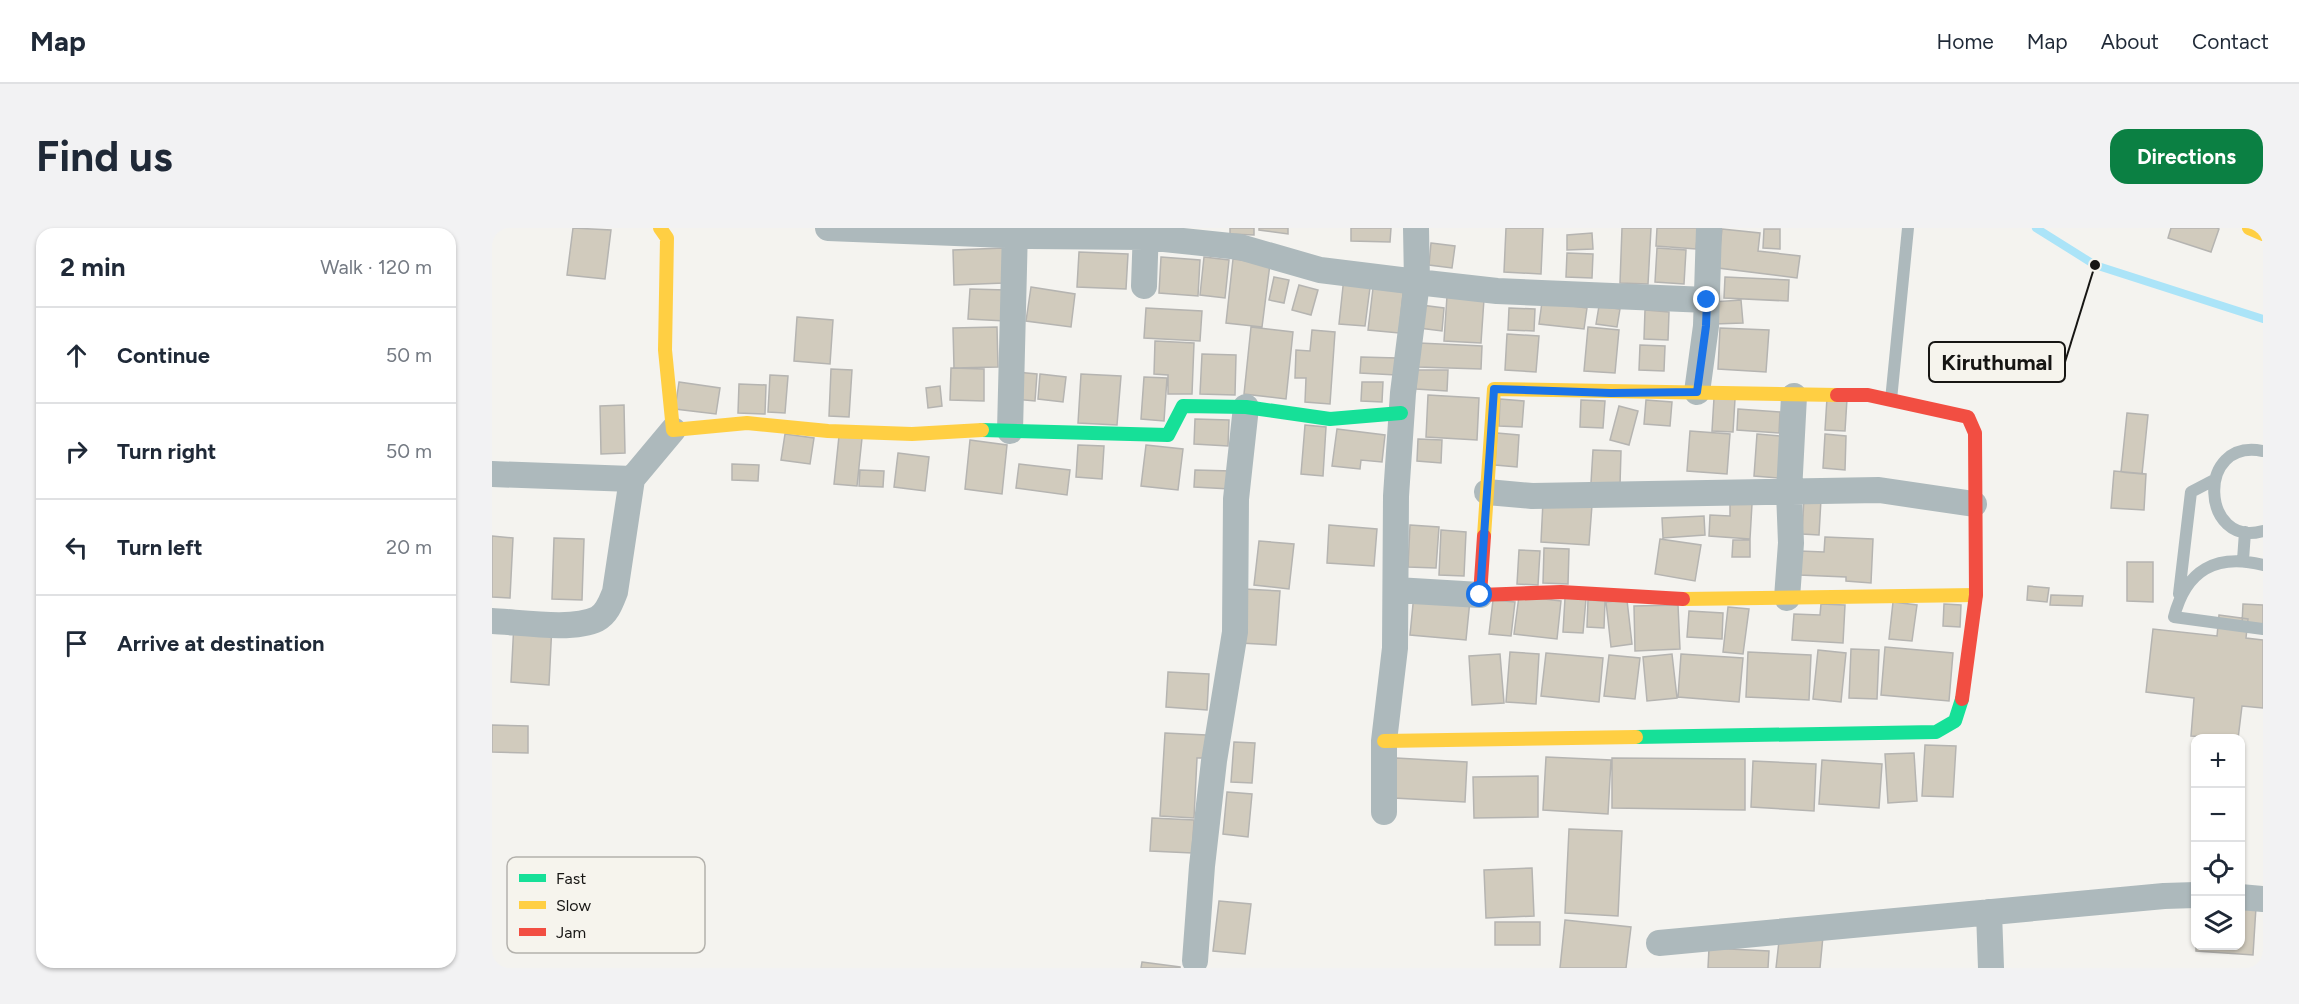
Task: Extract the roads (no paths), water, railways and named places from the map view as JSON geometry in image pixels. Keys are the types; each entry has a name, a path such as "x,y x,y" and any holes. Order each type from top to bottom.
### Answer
{"street":[{"path":"660,228 667,238 665,350 673,430"},
{"path":"828,228 1145,233 1240,248 1320,270 1417,282 1497,291 1707,300"},
{"path":"1384,812 1384,741 1395,648 1396,496 1401,413 1417,282 1416,228"},
{"path":"1697,392 1706,326 1708,228"},
{"path":"2249,228 2263,234"},
{"path":"1010,431 1015,232"},
{"path":"1144,286 1145,233"},
{"path":"1384,741 1936,732 1948,728 1957,720 1961,709 1976,595 1975,433 1968,417 1868,394 1794,396 1494,389 1480,595"},
{"path":"1787,598 1791,543 1789,492 1794,396"},
{"path":"492,621 577,624 598,619 610,606 615,592 632,479 673,430 747,423 828,431 912,434 1010,431 1168,435 1183,406 1246,407 1330,419 1401,413"},
{"path":"1195,961 1202,866 1214,761 1235,632 1236,499 1246,407"},
{"path":"492,474 632,479"},
{"path":"1487,492 1532,496 1879,490 1974,504"},
{"path":"1396,590 1480,595 1561,592 1674,599 1976,595"},
{"path":"1659,943 2191,895"},
{"path":"2245,897 2263,898"},
{"path":"1989,912 1991,968"}],"lane":[{"path":"1891,400 1908,228"},
{"path":"2263,451 2242,451 2230,458 2220,468 2214,480 2212,494 2219,513 2232,527 2245,532 2263,531"},
{"path":"2214,480 2191,492 2179,598 2174,617 2263,629"},
{"path":"2243,560 2245,532"},
{"path":"2179,598 2189,581 2204,569 2223,561 2243,560 2263,565"}],"waterway":[{"path":"2036,228 2095,265 2263,319"}],"place":[{"name":"Kiruthumal","path":"2095,265"}]}
